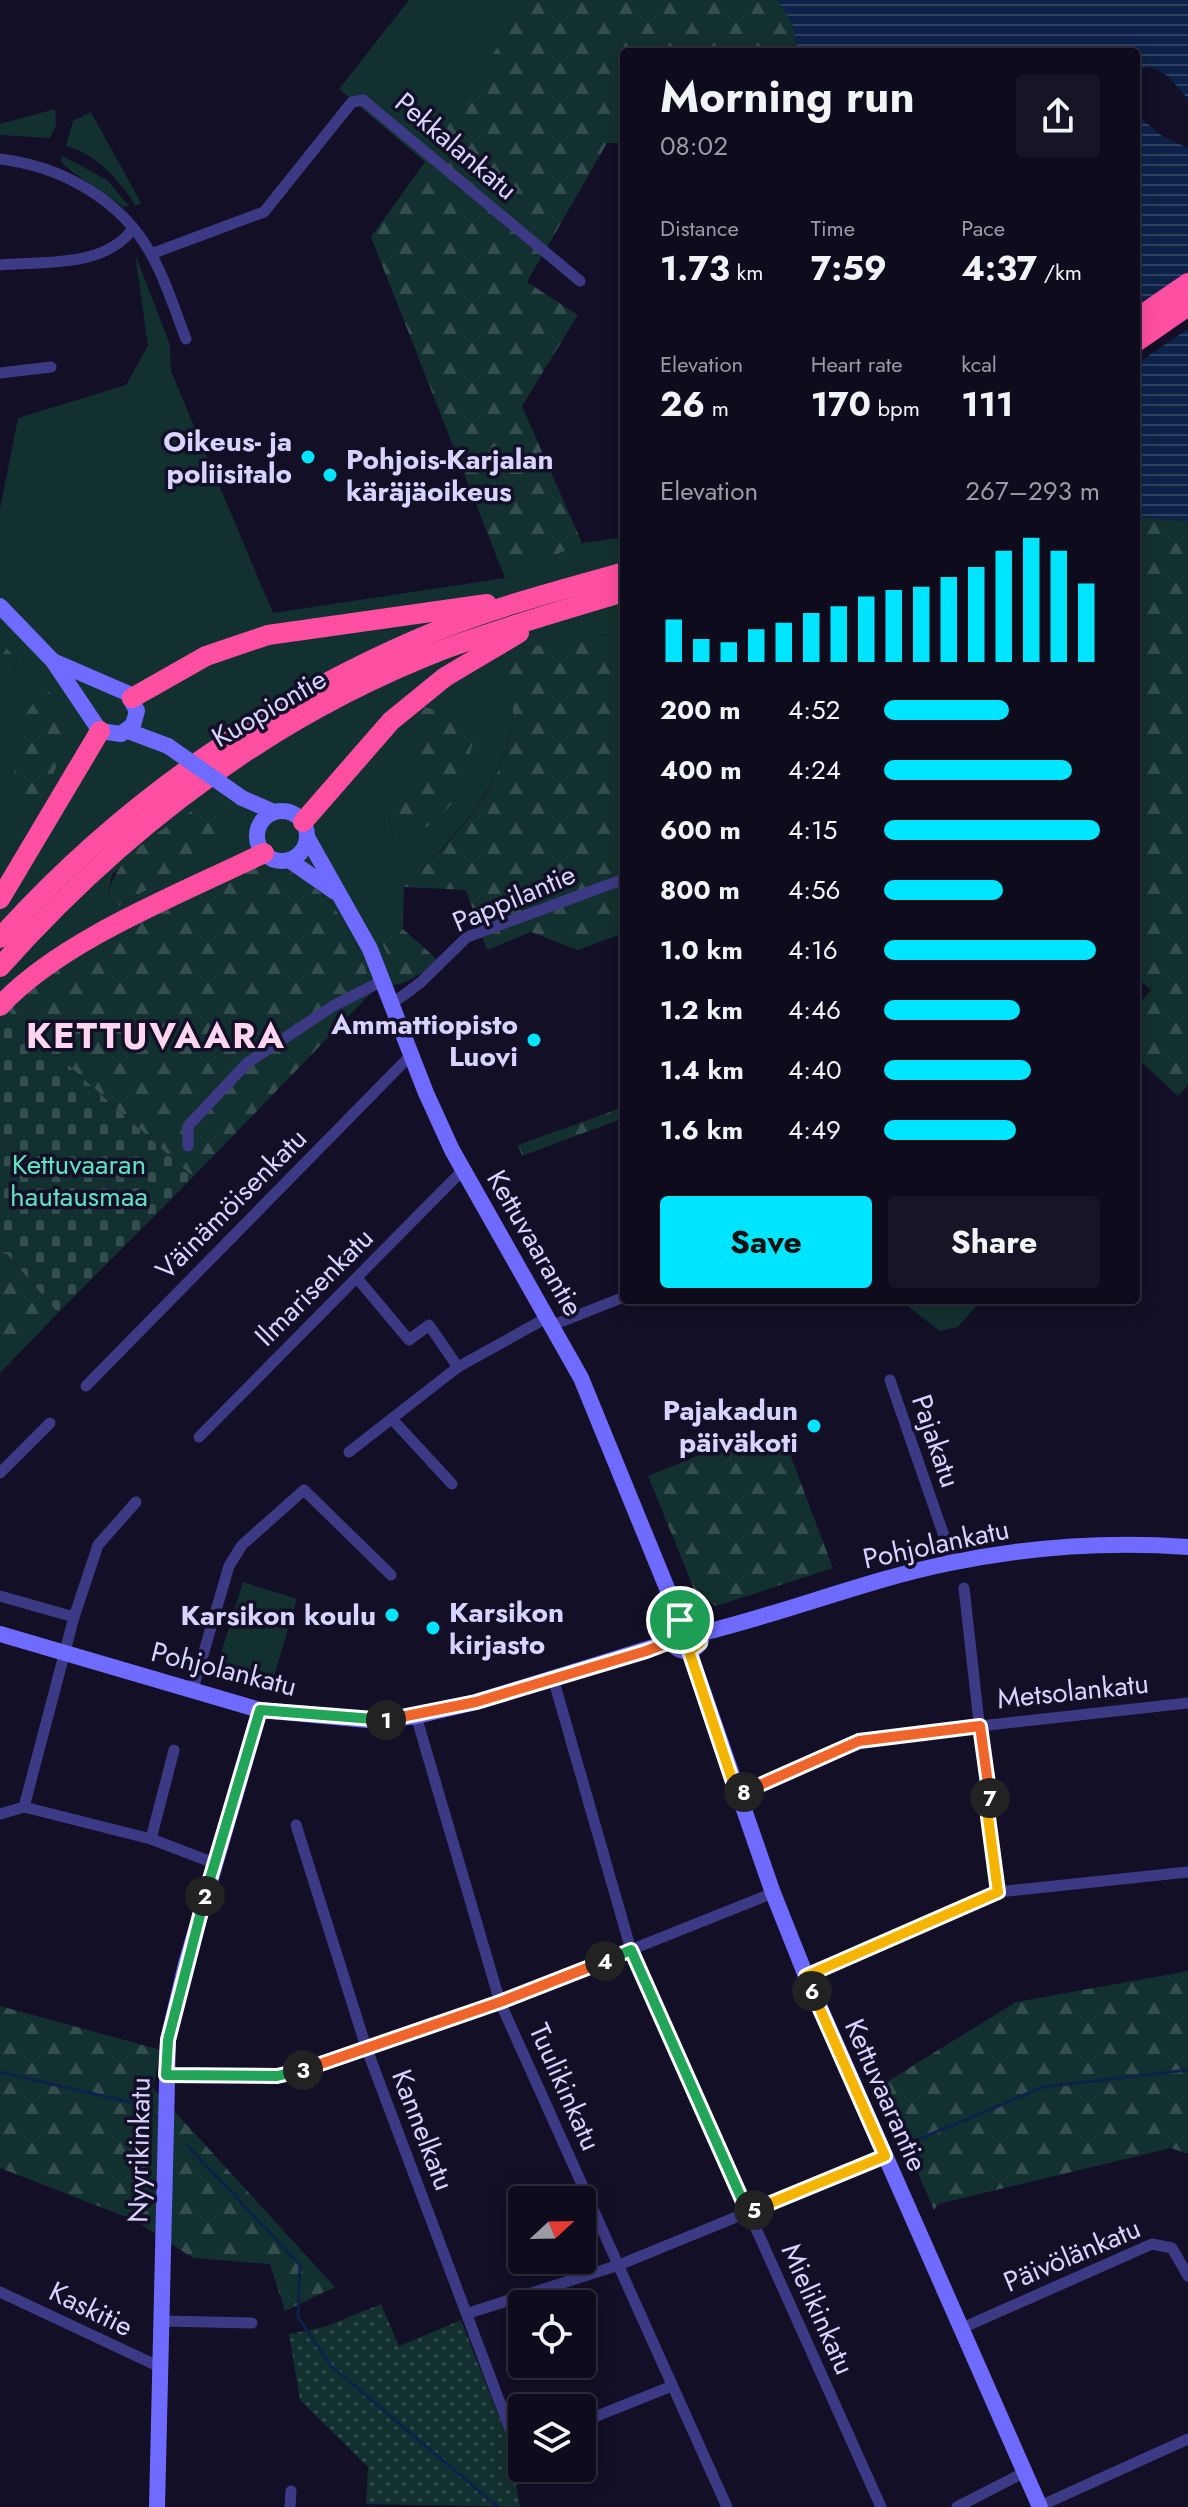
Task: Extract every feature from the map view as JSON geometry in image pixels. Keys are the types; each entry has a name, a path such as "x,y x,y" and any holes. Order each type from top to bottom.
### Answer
{"highway":[{"path":"1140,316 1188,283"},
{"path":"1140,339 1188,306"},
{"name":"Kuopiontie","path":"0,967 98,865 138,829 256,745 397,670 620,574"},
{"name":"Kuopiontie","path":"0,938 126,815 246,729 376,659 440,630 551,604 620,593"},
{"path":"135,705 206,656 268,635 551,604"},
{"path":"305,830 391,721 445,677 551,604"},
{"path":"0,899 34,847 96,724"},
{"path":"0,1006 52,963 86,943 264,853"}],"street":[{"name":"Pekkalankatu","path":"151,254 264,212 352,102 363,100 580,281"},
{"path":"0,159 26,162 67,178 102,198 133,229 151,254 186,339"},
{"path":"0,265 95,257 121,245 133,229"},
{"path":"0,373 51,367"},
{"path":"0,606 53,661 96,724 114,735 128,731 165,744 242,798 274,812 290,812 305,830 302,852 289,860 275,860 264,853 258,840 259,826 242,798"},
{"path":"53,661 113,689 135,705 165,744"},
{"path":"96,724 95,698 113,689"},
{"path":"128,731 135,705"},
{"path":"259,826 274,812"},
{"name":"Kettuvaarantie","path":"305,830 384,980 411,1055 463,1170 599,1416 680,1620"},
{"name":"Kettuvaarantie","path":"289,860 340,895"},
{"name":"Pappilantie","path":"393,1003 420,983 467,937 620,880"},
{"path":"188,1146 188,1126 247,1063 333,1006 384,980"},
{"name":"Väinämöisenkatu","path":"86,1386 411,1055"},
{"name":"Ilmarisenkatu","path":"199,1437 463,1170"},
{"path":"357,1278 409,1340 429,1325 458,1367"},
{"path":"349,1452 458,1367 547,1323 620,1298"},
{"name":"Pajakatu","path":"890,1380 953,1562"},
{"path":"392,1419 452,1484"},
{"path":"0,1473 50,1423"},
{"path":"193,1689 229,1566 242,1545 304,1490 391,1575"},
{"path":"24,1807 74,1617 98,1545 136,1502"},
{"name":"Pohjolankatu","path":"702,1633 953,1562 1075,1546 1124,1543 1188,1547"},
{"path":"964,1588 998,1892"},
{"path":"0,1596 74,1617"},
{"path":"680,1620 694,1622 702,1633 697,1647 689,1651 678,1650 670,1642 671,1629 680,1620"},
{"name":"Pohjolankatu","path":"0,1634 260,1710 378,1721 416,1716 670,1642"},
{"name":"Kettuvaarantie","path":"689,1651 737,1794 806,1976 1040,2507"},
{"name":"Mielikinkatu","path":"553,1678 631,1950 881,2507"},
{"name":"Metsolankatu","path":"737,1794 859,1741 1188,1703"},
{"name":"Nyyrikinkatu","path":"157,2507 166,2075 172,2024 214,1863 260,1710"},
{"name":"Tuulikinkatu","path":"416,1716 500,2002 727,2507"},
{"path":"151,1839 174,1750"},
{"path":"0,1814 24,1807 151,1839 214,1863"},
{"name":"Kannelkatu","path":"296,1825 366,2047 508,2418"},
{"path":"806,1976 998,1892 1188,1872"},
{"path":"166,2075 277,2076 500,2002 773,1893"},
{"path":"469,2313 619,2265 885,2156"},
{"name":"Päivölänkatu","path":"960,2329 1152,2244 1172,2248 1188,2276"},
{"name":"Kaskitie","path":"0,2292 162,2368"},
{"path":"163,2321 252,2323"},
{"path":"596,2416 672,2386"},
{"path":"1040,2507 1188,2439"},
{"path":"957,2507 1025,2472"},
{"path":"290,2507 291,2491"}],"green space":[{"path":"409,0 527,0 425,162 339,89"},
{"path":"527,0 778,0 792,23 797,48 620,48 620,143 607,143 527,282 578,315 522,406 582,543 505,578 371,237 425,162"},
{"path":"55,109 56,125 50,138 0,135 0,124"},
{"path":"91,112 141,203 136,206 106,169 88,155 66,146 73,121"},
{"path":"63,156 107,180 129,206 123,207 73,172 61,161"},
{"path":"135,254 170,345 171,371 273,613 505,578 582,543 620,538 620,633 508,650 513,712 501,762 490,786 458,830 404,887 403,929 380,941 396,972 406,982 373,991 345,924 323,895 294,874 251,865 0,1012 0,687 18,661 0,641 0,509 18,418 126,385 148,346","holes":["416,775 395,847 388,816","237,834 209,844 173,875 118,906 108,897 112,875 147,840"]},
{"path":"1140,517 1188,521 1188,1085 1178,1096 1140,1061 1140,1002 1151,990 1140,980"},
{"path":"620,633 620,934 578,950 531,932 487,950 466,890 404,887 459,830 490,786 502,762 510,738 513,712 508,650"},
{"path":"0,641 18,661 0,687"},
{"path":"45,686 61,721 62,738 55,769 31,821 17,789 16,741 21,724"},
{"path":"421,706 479,722 457,797 439,819 395,847 388,816 416,775"},
{"path":"192,811 234,816 240,826 238,834 209,844 173,875 118,906 108,897 119,869 140,846"},
{"path":"251,865 294,874 323,895 345,924 373,991 193,1177 9,1012 0,1025 0,1012 56,966"},
{"path":"403,929 440,962 406,982 396,972 380,940"},
{"name":"Kettuvaaran hautausmaa","path":"9,1012 193,1177 58,1313 0,1246 0,1025"},
{"path":"620,1108 620,1119 522,1156 518,1145"},
{"path":"0,1246 58,1313 0,1373"},
{"path":"904,1304 978,1304 958,1327 940,1331"},
{"path":"785,1441 833,1568 716,1606 697,1596 648,1476 731,1442"},
{"path":"243,1582 297,1599 272,1683 217,1666"},
{"path":"1188,1971 1188,2154 1171,2148 938,2204 934,2210 880,2086 1016,2002"},
{"path":"0,2006 161,2050 153,2088 335,2287 285,2311 270,2264 193,2258 134,2220 0,2168"},
{"path":"381,2304 399,2346 461,2320 508,2440 508,2482 516,2482 520,2507 366,2504 368,2467 300,2400 289,2334 324,2327"}],"water":[{"path":"778,0 1188,0 1188,99 1168,76 1151,67 1140,69 1140,48 797,48 792,23"},
{"path":"1140,117 1162,136 1188,148 1188,521 1140,517"}],"pier":[{"path":"1188,299 1188,329 1140,361 1140,331"}],"waterway":[{"path":"915,2141 1043,2087 1188,2070"},
{"path":"0,2072 142,2105 157,2118"},
{"path":"186,2144 300,2265 298,2317 331,2366 498,2507"}],"place":[{"name":"Oikeus- ja poliisitalo","path":"308,457"},
{"name":"Pohjois-Karjalan käräjäoikeus","path":"330,475"},
{"name":"Ammattiopisto Luovi","path":"534,1040"},
{"name":"Pajakadun päiväkoti","path":"814,1426"},
{"name":"Karsikon koulu","path":"392,1615"},
{"name":"Karsikon kirjasto","path":"433,1628"}],"district":[{"name":"KETTUVAARA","path":"156,1035"}],"route":[{"path":"680,1620 694,1622 702,1633 700,1643 689,1651 737,1794 859,1741 933,1729 980,1726 998,1892 806,1976 885,2156 748,2213 631,1950 500,2002 293,2073 259,2077 166,2075 168,2040 186,1964 260,1710 378,1721 416,1716 476,1702 646,1651 670,1642 671,1629 680,1620"}]}
